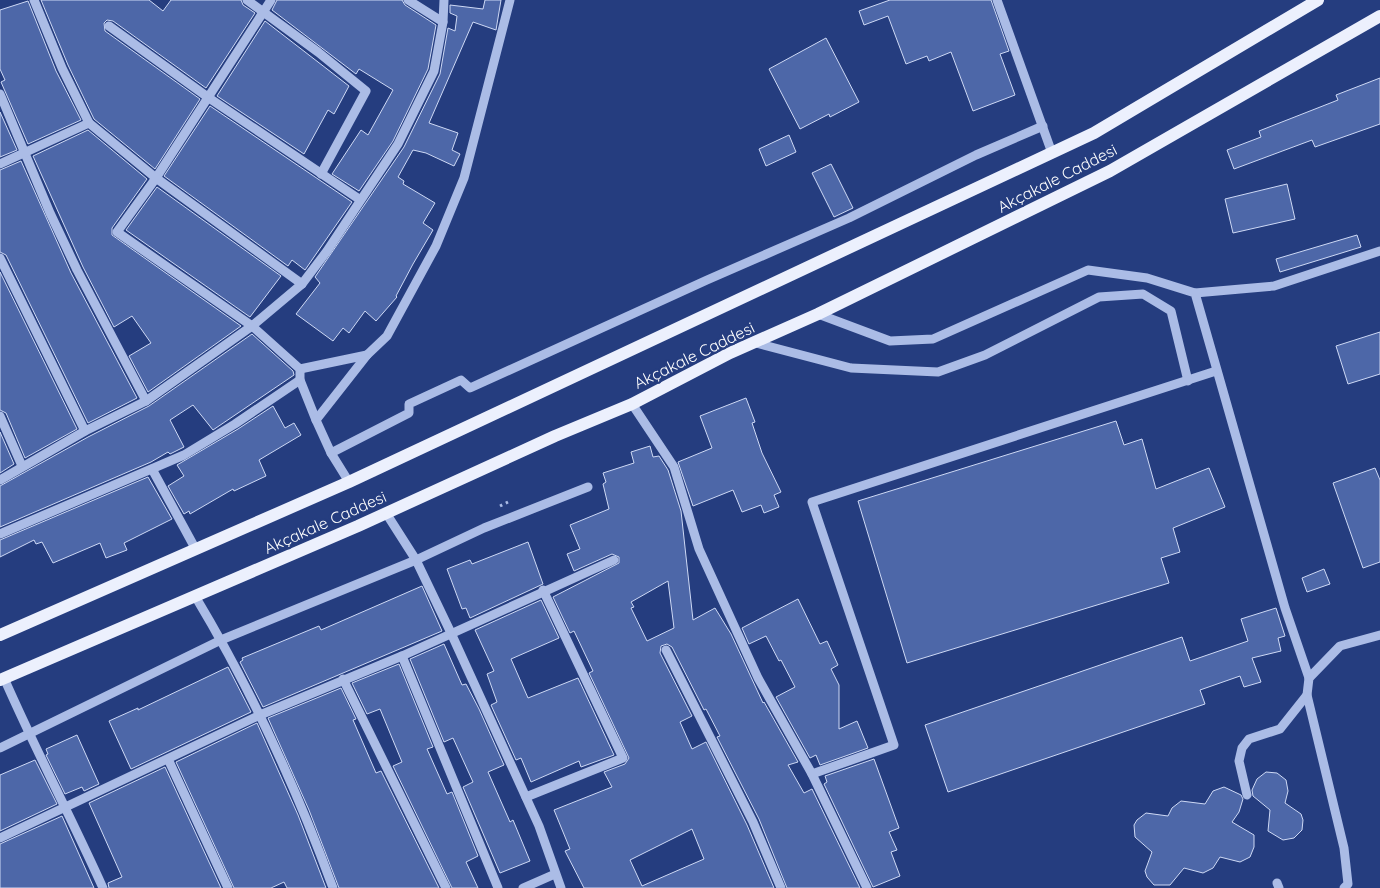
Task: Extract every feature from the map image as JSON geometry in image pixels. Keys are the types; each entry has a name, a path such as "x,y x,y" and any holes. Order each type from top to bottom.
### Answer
{"main road":[{"name":"Akçakale Caddesi","path":"0,635 349,482 1094,133 1318,0"},
{"name":"Akçakale Caddesi","path":"2,679 632,404 730,353 818,314 1110,171 1380,16"}],"street":[{"path":"34,0 62,68 89,123 156,178 302,284"},
{"path":"247,0 366,90 321,174"},
{"path":"271,0 261,12 209,98 156,178 117,232 252,326 300,369 300,380 316,420 331,452 349,482"},
{"path":"408,0 443,22"},
{"path":"0,480 85,431 146,401 252,326 302,284 327,251 398,144 434,71 443,22 444,0"},
{"path":"316,420 367,355 387,336 436,246 460,187 510,0"},
{"path":"998,0 1052,152"},
{"path":"109,26 209,98 360,199"},
{"path":"0,94 50,213 77,270 146,401"},
{"path":"0,164 89,123"},
{"path":"331,452 409,413 409,404 449,385 461,380 470,388 707,280 849,218 976,154 1043,126"},
{"path":"818,314 890,341 932,340 1088,270 1148,278 1195,293 1274,286 1380,251"},
{"path":"0,258 85,431"},
{"path":"1195,293 1284,608 1309,678 1307,695 1344,848 1348,884 1344,888"},
{"path":"756,343 851,368 938,372 985,355 1099,297 1143,294 1171,311 1188,380"},
{"path":"300,369 367,355"},
{"path":"812,774 894,745 812,502 1216,371"},
{"path":"0,534 81,497 184,455 227,429 300,380"},
{"path":"632,404 674,467 699,549 758,678 812,774 867,888"},
{"path":"0,416 22,466"},
{"path":"152,469 195,548"},
{"path":"0,748 221,640 416,560 484,528 588,487"},
{"path":"386,513 416,560 451,633 539,826 561,888"},
{"path":"0,838 260,715 402,656 543,590 614,560"},
{"path":"526,797 623,758 543,590"},
{"path":"195,596 221,640 260,715 306,813 333,888"},
{"path":"1309,678 1340,646 1380,635"},
{"path":"666,650 753,822 781,888"},
{"path":"402,656 498,888"},
{"path":"2,679 66,807 103,888"},
{"path":"343,679 446,888"},
{"path":"1247,795 1239,761 1242,748 1249,740 1280,729 1307,695"},
{"path":"168,759 228,888"},
{"path":"523,888 555,874"}],"building":[{"path":"41,0 149,0 163,11 171,0 241,0 243,5 255,13 206,88 113,21 107,20 104,23 105,31 200,99 155,169 94,119 68,65"},
{"path":"277,0 402,0 405,5 436,25 428,69 393,141 359,191 332,174 361,130 368,135 393,90 359,69 356,74 272,10"},
{"path":"485,0 501,0 496,30 473,22 429,123 458,133 452,150 460,154 454,166 426,153 413,150 398,177 404,181 403,184 435,203 423,223 433,230 413,264 397,297 376,321 365,311 349,333 343,328 333,341 296,314 320,283 315,277 404,147 440,74 448,28 455,31 457,16 450,13 450,5 483,9"},
{"path":"890,0 991,0 1009,51 1000,54 1015,95 973,111 951,52 929,61 927,56 906,64 888,16 864,25 859,11"},
{"path":"28,1 56,71 81,120 28,144 1,82 5,80 0,69 0,10"},
{"path":"265,21 349,86 334,114 328,110 304,154 217,96"},
{"path":"826,38 859,102 830,117 829,114 800,129 769,69"},
{"path":"1380,78 1380,124 1315,147 1312,140 1234,169 1227,150 1261,137 1259,131 1338,100 1336,95"},
{"path":"210,106 352,202 305,270 292,260 288,266 164,176"},
{"path":"0,112 17,150 0,157"},
{"path":"88,130 147,179 112,228 112,235 241,326 148,392 129,356 151,343 132,316 114,327 83,267 33,156"},
{"path":"789,135 796,152 766,166 759,149"},
{"path":"21,161 71,273 137,398 88,423 6,255 0,252 0,170"},
{"path":"831,164 853,208 834,217 812,173"},
{"path":"1287,184 1295,219 1233,233 1225,199"},
{"path":"157,187 281,276 250,317 126,230"},
{"path":"1357,235 1361,247 1280,272 1276,259"},
{"path":"0,272 77,429 25,458 6,413 0,410"},
{"path":"1380,332 1380,374 1348,384 1336,346"},
{"path":"252,334 293,371 294,375 213,430 193,405 170,420 184,447 170,454 168,452 151,462 0,527 0,486 88,437 149,406"},
{"path":"746,398 755,422 752,423 762,453 781,492 774,495 779,507 764,513 761,505 742,512 733,490 693,506 678,462 712,448 700,416"},
{"path":"273,406 285,428 294,423 301,435 259,460 266,476 234,491 233,489 190,514 189,511 184,514 168,486 184,476 177,465"},
{"path":"1116,421 1124,445 1142,439 1156,489 1209,468 1225,507 1173,528 1180,552 1161,558 1169,583 907,663 858,501"},
{"path":"0,432 14,464 0,473"},
{"path":"650,446 653,457 659,456 668,470 681,511 693,620 715,608 731,634 763,703 798,762 788,765 804,793 812,789 860,888 787,888 759,819 717,737 720,736 706,709 704,710 672,647 667,644 661,646 660,653 692,716 680,722 692,749 706,742 747,825 774,888 584,888 565,851 570,849 554,810 612,787 604,772 625,764 629,758 589,673 593,671 574,631 570,633 553,597 619,563 619,557 612,554 574,571 567,554 580,549 570,525 609,509 603,484 606,482 603,473 634,463 631,452","holes":["668,581 674,628 647,641 631,608 634,607 631,602","692,829 704,859 642,886 630,860"]},
{"path":"1375,468 1380,480 1380,562 1363,568 1333,483"},
{"path":"148,477 172,519 124,543 127,550 106,558 100,543 53,563 42,542 36,544 34,540 0,557 0,540"},
{"path":"528,542 543,584 470,618 466,608 462,609 447,569 470,560 472,564"},
{"path":"1324,569 1330,584 1307,592 1302,578"},
{"path":"422,586 442,631 263,707 240,662 243,660 242,658 319,626 321,630"},
{"path":"798,599 820,644 827,641 838,665 831,669 839,685 839,729 857,721 868,748 820,765 816,755 810,758 776,697 795,687 781,660 779,661 766,636 749,644 742,628"},
{"path":"541,600 559,638 511,659 528,698 578,678 614,755 581,767 579,761 531,782 521,758 516,760 491,705 497,702 487,674 494,671 475,630"},
{"path":"1276,608 1285,636 1278,638 1281,651 1252,658 1261,682 1244,687 1240,676 1200,690 1205,704 948,792 925,725 1182,637 1190,661 1248,641 1241,619"},
{"path":"444,644 462,685 466,684 479,709 504,765 488,772 510,822 513,820 530,861 500,873 463,787 473,782 453,738 444,742 410,659"},
{"path":"399,664 433,747 427,749 447,794 452,792 478,856 466,862 478,888 452,888 393,766 402,762 380,709 367,714 352,683"},
{"path":"228,667 251,712 131,769 109,721 138,708 138,710"},
{"path":"341,688 356,719 353,720 376,773 381,771 439,888 339,888 309,810 268,718"},
{"path":"257,723 298,815 326,888 287,888 284,882 271,888 234,888 176,762"},
{"path":"77,735 99,784 84,791 82,787 65,794 46,755 48,754 46,749"},
{"path":"874,759 899,828 889,832 897,850 891,852 900,876 873,887 824,784 827,782 825,776"},
{"path":"35,760 57,804 0,831 0,775"},
{"path":"165,767 221,888 109,888 108,883 122,877 89,803"},
{"path":"1266,772 1277,773 1286,780 1288,791 1285,803 1301,814 1303,820 1302,830 1294,838 1283,840 1268,831 1270,810 1253,796 1252,790 1257,779"},
{"path":"1224,787 1241,795 1243,799 1239,812 1232,822 1254,835 1254,847 1250,857 1240,862 1220,857 1213,868 1203,873 1184,868 1170,885 1154,885 1147,877 1145,871 1152,852 1135,837 1134,825 1137,820 1146,813 1168,816 1172,808 1181,801 1205,804 1213,791"},
{"path":"62,816 94,888 0,888 0,844"}]}
